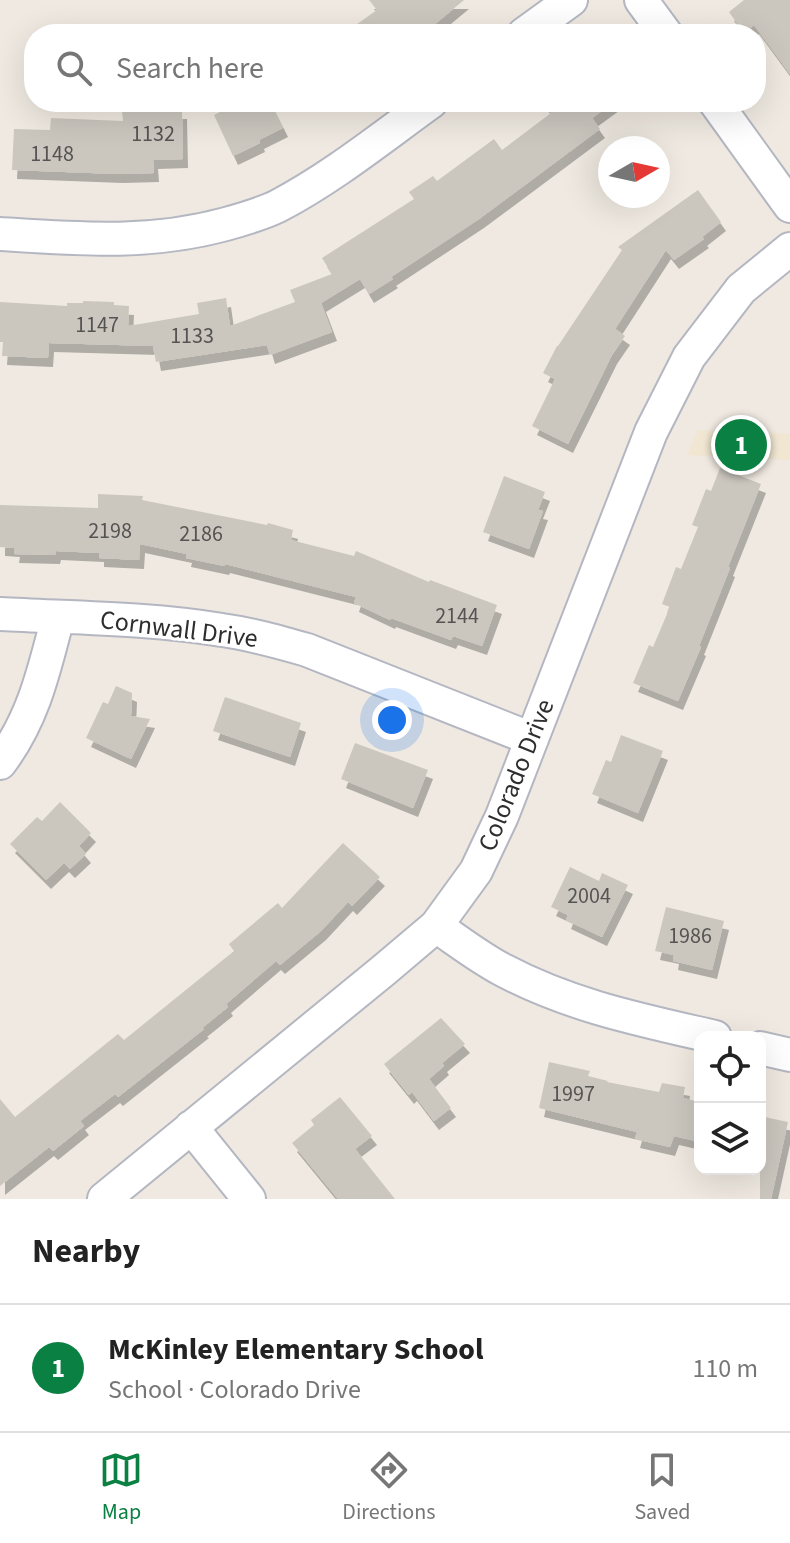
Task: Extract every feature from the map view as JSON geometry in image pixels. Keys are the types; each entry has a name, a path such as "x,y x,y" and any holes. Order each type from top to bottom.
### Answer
{"street":[{"path":"538,24 571,0"},
{"path":"641,0 659,24"},
{"path":"0,234 140,239 200,231 249,218 321,182 417,112"},
{"path":"722,112 790,206"},
{"name":"Colorado Drive","path":"104,1199 436,926 476,871 502,816 651,432 689,357 741,289 790,249"},
{"name":"Cornwall Drive","path":"0,614 150,621 223,630 271,640 307,650 532,739"},
{"path":"0,763 28,716 39,690 58,617"},
{"path":"436,926 502,970 548,991 597,1010 694,1032"},
{"path":"766,1049 790,1055"},
{"path":"191,1127 249,1199"}],"shaded area":[{"path":"698,430 790,434 790,460 687,455"}],"building":[{"path":"369,0 464,0 435,24 357,24 377,10"},
{"path":"744,0 790,0 790,74 766,41 766,24 738,24 729,12"},
{"path":"122,112 182,112 183,159 153,160 154,173 12,170 14,129 50,130 51,118 123,121"},
{"path":"220,112 275,112 283,128 233,156 214,115"},
{"path":"600,112 592,118 600,129 479,219 369,294 360,279 321,303 332,332 270,355 267,345 156,362 153,346 49,343 48,358 2,356 0,302 67,306 67,303 83,301 114,302 114,305 129,306 128,326 199,314 197,303 226,298 230,326 295,302 290,290 332,274 322,258 414,199 409,192 433,176 437,181 494,139 502,150 551,113"},
{"path":"698,190 721,222 702,237 704,239 674,260 666,250 615,329 625,336 612,355 568,444 532,426 555,379 543,373 557,346 622,250 618,247"},
{"path":"720,468 761,484 678,701 633,683 670,607 662,604 676,567 681,569 698,527 692,525 706,489 711,491"},
{"path":"504,476 545,492 538,510 543,511 529,549 483,532"},
{"path":"98,494 143,496 142,500 268,523 293,530 291,540 354,556 356,551 429,582 497,605 482,646 453,636 451,640 390,620 354,603 356,597 225,564 186,558 187,554 140,544 139,560 99,558 99,553 56,551 55,555 14,554 15,548 0,547 0,505 98,508"},
{"path":"116,686 132,693 131,716 150,719 131,759 86,738 103,702 108,704"},
{"path":"225,697 301,723 290,757 213,731"},
{"path":"621,735 663,751 638,813 592,794 606,760 611,762"},
{"path":"355,743 428,770 413,808 341,779"},
{"path":"60,802 91,833 79,846 86,854 70,869 64,863 46,880 10,844 37,817 42,821"},
{"path":"343,843 380,877 352,906 348,902 321,931 280,965 276,961 226,1004 228,1007 204,1029 118,1097 115,1094 80,1121 84,1126 53,1151 49,1147 0,1186 0,1099 15,1117 118,1034 124,1040 234,951 229,944 278,903 282,908"},
{"path":"570,867 599,881 602,873 628,885 602,937 566,920 568,915 551,907"},
{"path":"666,907 724,921 712,970 673,961 674,955 655,951"},
{"path":"441,1018 465,1044 442,1063 444,1066 429,1079 451,1108 434,1121 412,1092 409,1095 384,1064"},
{"path":"549,1062 590,1071 588,1076 607,1082 659,1092 662,1083 685,1087 683,1098 694,1101 694,1141 674,1136 670,1147 635,1139 637,1132 539,1108"},
{"path":"340,1097 372,1136 355,1149 395,1199 338,1199 292,1143 314,1125 311,1120"},
{"path":"766,1117 788,1122 771,1199 760,1199 760,1175 766,1175"}],"place":[{"name":"McKinley Elementary School","path":"741,445"}]}
